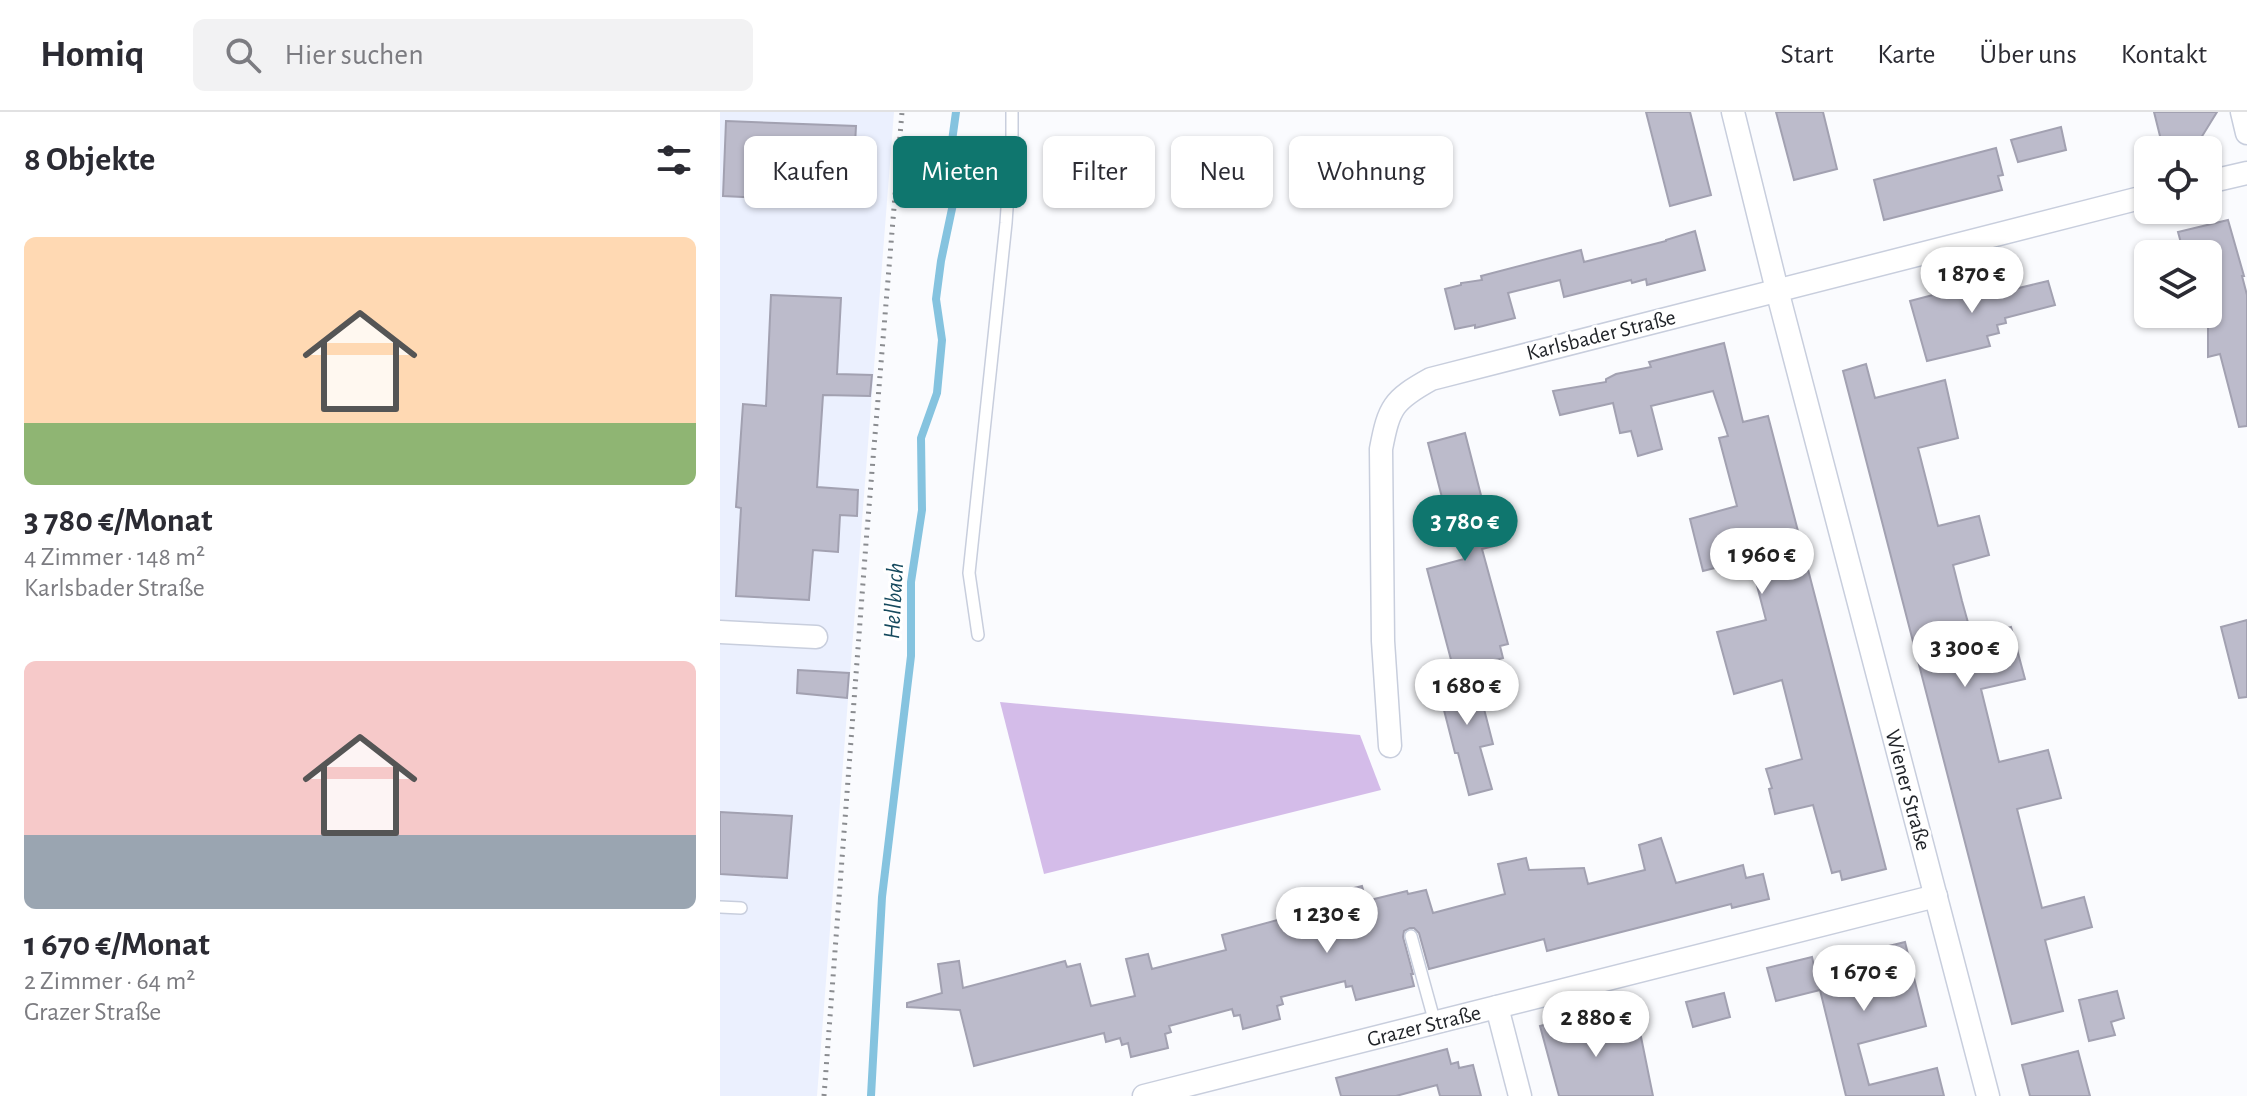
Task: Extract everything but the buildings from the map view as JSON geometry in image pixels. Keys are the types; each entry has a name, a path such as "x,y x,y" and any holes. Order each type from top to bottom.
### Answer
{"street":[{"name":"Wiener Straße","path":"1733,112 1988,1096"},
{"path":"2242,112 2247,133"},
{"path":"2222,179 2247,173"},
{"name":"Karlsbader Straße","path":"1390,746 1383,641 1381,449 1387,418 1405,393 1431,379 2134,200"},
{"path":"720,632 816,637"},
{"name":"Grazer Straße","path":"1144,1096 1936,896"},
{"path":"1497,1007 1520,1096"}],"lane":[{"path":"978,635 969,573 1006,223 1012,112"},
{"path":"720,907 741,908"},
{"path":"1411,936 1435,1023"}],"path":[{"path":"824,1096 902,112"}],"shaded area":[{"path":"720,112 894,112 817,1096 720,1096"},
{"path":"1000,702 1360,735 1381,790 1044,874"}],"waterway":[{"name":"Hellbach","path":"871,1096 882,897 911,656 911,582 922,510 921,438 937,393 942,340 936,299 953,204 952,141 956,112"}]}
